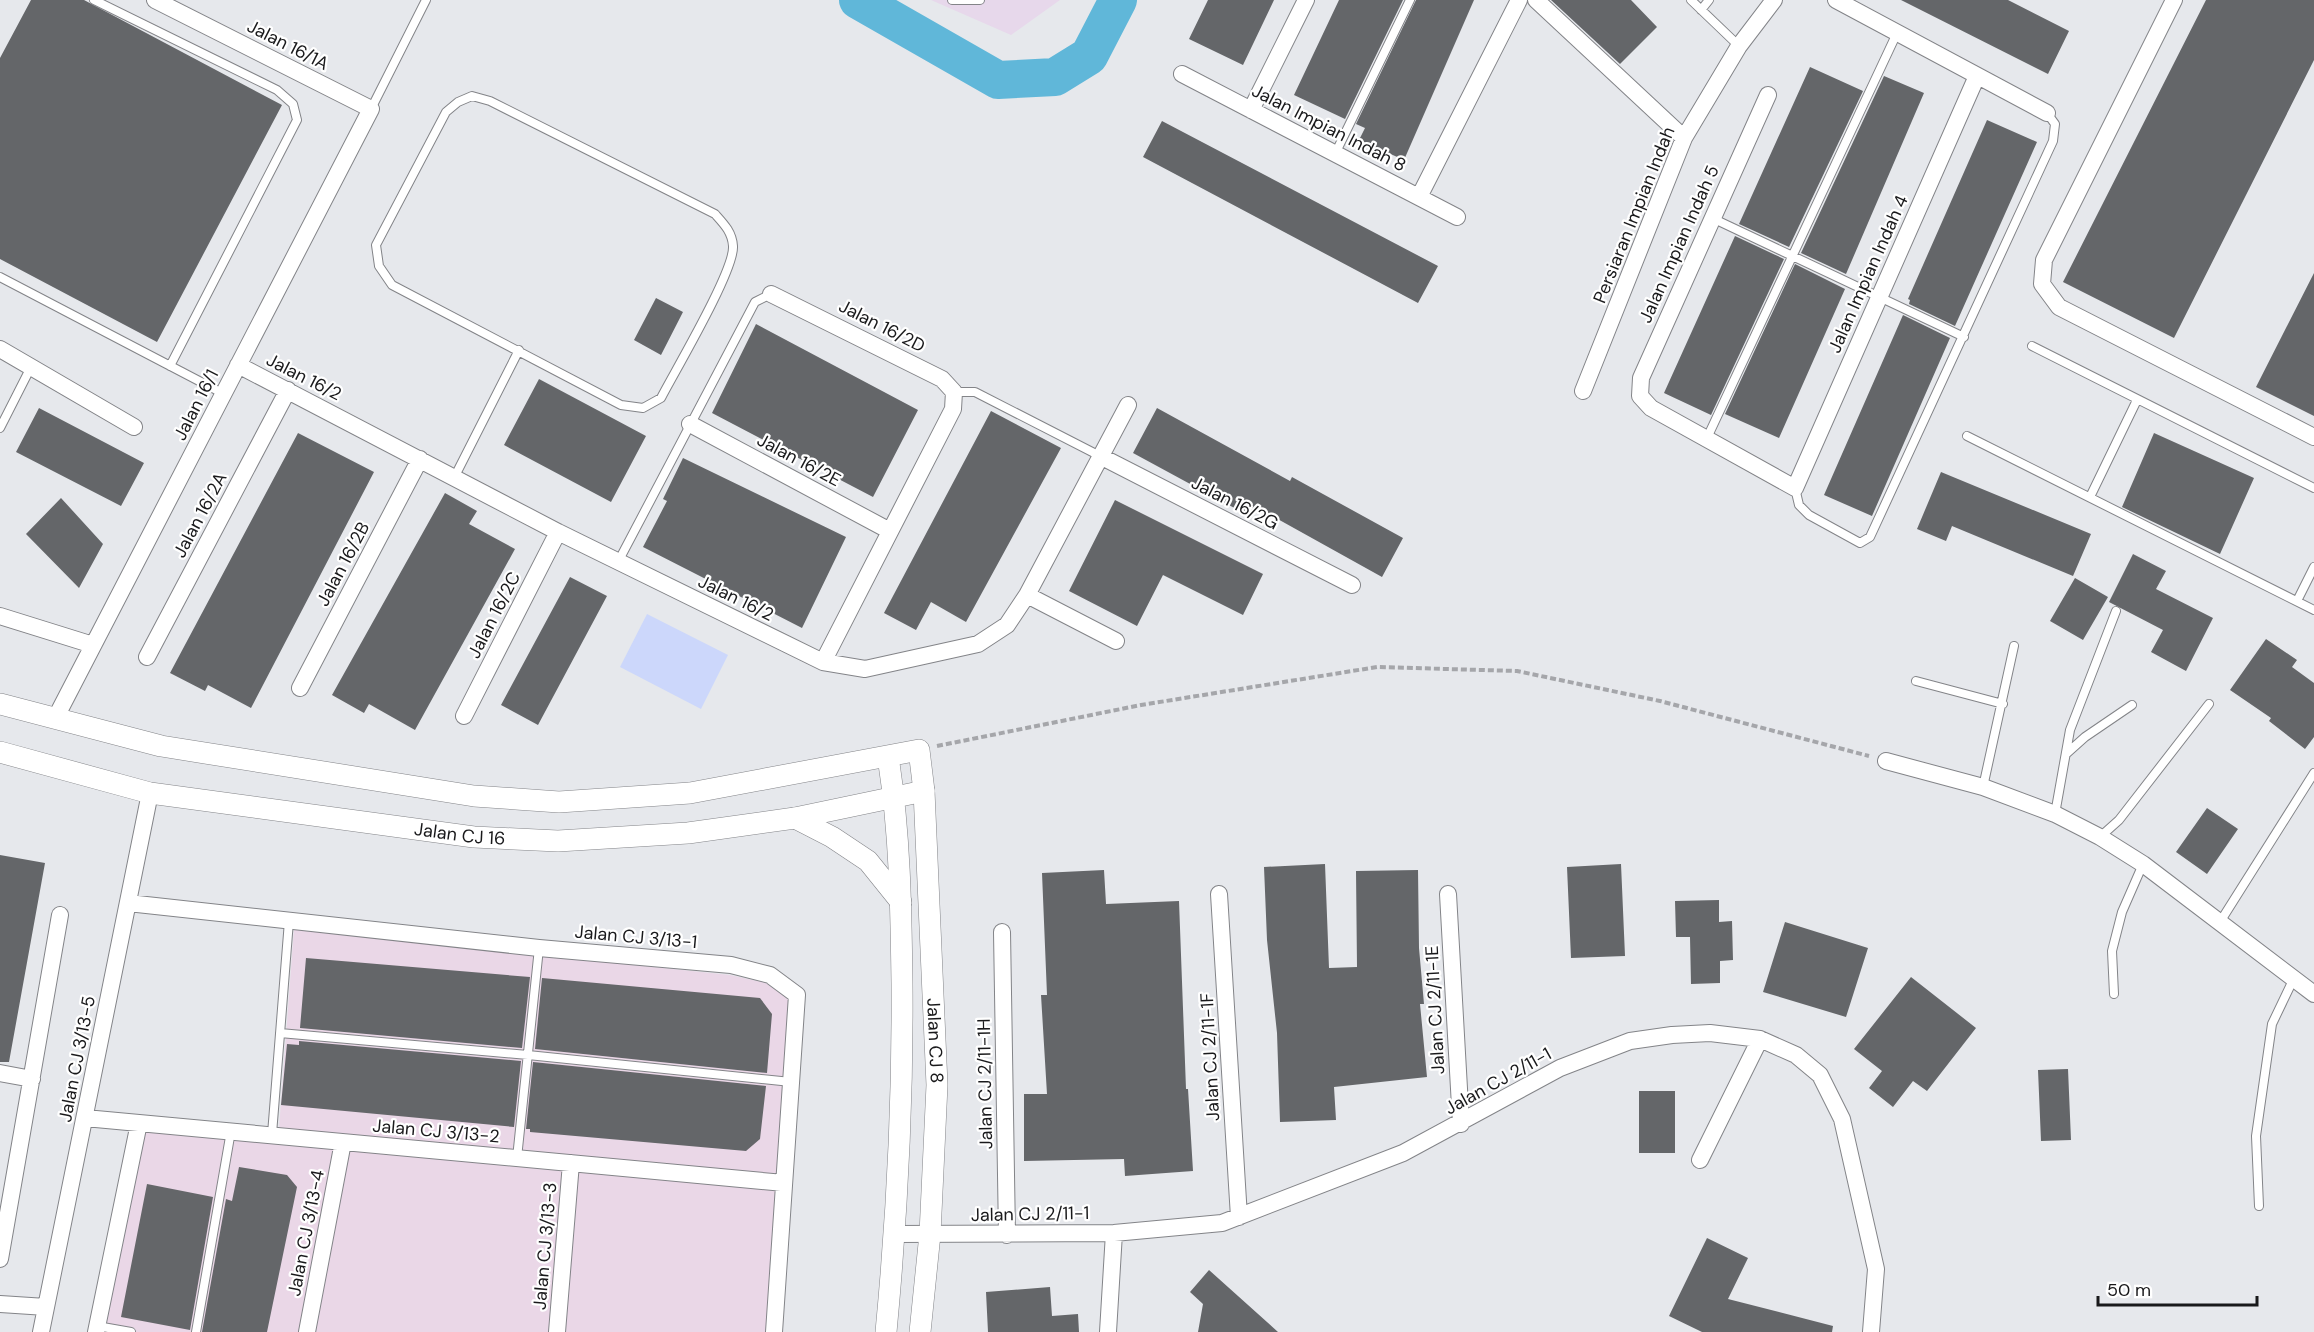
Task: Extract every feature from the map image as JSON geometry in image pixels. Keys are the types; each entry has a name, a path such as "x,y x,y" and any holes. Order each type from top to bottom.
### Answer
{"street":[{"name":"Jalan 16/1A","path":"155,0 371,110"},
{"path":"1251,110 1306,0"},
{"path":"1419,197 1519,0"},
{"path":"1536,0 1684,138"},
{"name":"Persiaran Impian Indah","path":"1583,392 1684,138 1739,46 1774,0"},
{"path":"1836,0 2047,113"},
{"path":"2174,0 2044,260 2042,284 2059,307 2314,437"},
{"name":"Jalan Impian Indah 8","path":"1182,74 1457,217"},
{"name":"Jalan Impian Indah 4","path":"1795,488 1977,76"},
{"name":"Jalan Impian Indah 5","path":"1707,438 1651,408 1640,396 1641,378 1768,95"},
{"name":"Jalan 16/1","path":"55,719 371,110"},
{"name":"Jalan 16/2D","path":"771,294 942,379 954,392"},
{"path":"0,349 134,428"},
{"name":"Jalan 16/2","path":"238,365 455,476 558,532 823,662 865,669 978,644 1007,625 1027,595 1128,405"},
{"name":"Jalan 16/2A","path":"147,657 288,390"},
{"path":"823,662 953,409 954,392"},
{"name":"Jalan 16/2E","path":"690,424 890,531"},
{"path":"1707,438 1795,488"},
{"name":"Jalan 16/2G","path":"1100,456 1352,585"},
{"name":"Jalan 16/2B","path":"300,688 420,459"},
{"name":"Jalan 16/2C","path":"464,716 558,532"},
{"path":"1027,595 1116,641"},
{"path":"0,616 93,645"},
{"path":"0,704 161,746 474,796 559,802 690,793 919,750"},
{"name":"Jalan CJ 8","path":"919,750 924,791 938,1085 930,1234 920,1332"},
{"name":"Jalan CJ 16","path":"0,752 150,793 474,837 558,842 688,833 795,818 924,791"},
{"name":"Jalan CJ 8","path":"886,1332 895,1234 902,1082 901,902 894,796 888,757"},
{"path":"1886,761 1983,787 2055,814 2100,837 2143,864 2314,994"},
{"name":"Jalan CJ 3/13-5","path":"41,1332 150,793"},
{"path":"795,818 832,837 868,861 901,902"},
{"name":"Jalan CJ 2/11-1F","path":"1219,894 1239,1217"},
{"name":"Jalan CJ 2/11-1E","path":"1448,894 1461,1124"},
{"name":"Jalan CJ 3/13-1","path":"128,903 538,948 731,965 770,975 797,995 774,1332"},
{"path":"0,1259 60,915"},
{"name":"Jalan CJ 2/11-1H","path":"1002,933 1007,1235"},
{"name":"Jalan CJ 2/11-1","path":"895,1234 1114,1233 1222,1223 1403,1153 1461,1124 1560,1068 1630,1041 1710,1033 1760,1039 1797,1055 1820,1076 1842,1119 1876,1269 1871,1332"},
{"path":"1700,1160 1760,1039"},
{"path":"0,1073 32,1079"},
{"name":"Jalan CJ 3/13-2","path":"85,1118 784,1183"},
{"path":"97,1329 139,1123"},
{"name":"Jalan CJ 3/13-4","path":"307,1332 344,1142"},
{"name":"Jalan CJ 3/13-3","path":"557,1332 571,1163"},
{"path":"1108,1332 1114,1233"},
{"path":"0,1304 46,1307"}],"lane":[{"path":"94,0 277,90 293,104 297,120 170,366"},
{"path":"371,110 426,0"},
{"path":"952,0 980,0"},
{"path":"1335,154 1410,0"},
{"path":"1691,0 1739,46"},
{"path":"1701,10 1709,0"},
{"path":"1707,438 1897,33"},
{"path":"472,96 490,101 715,214 729,230 733,248 728,271 661,398 643,408 621,405 519,350 392,285 380,266 376,245 446,112 458,102 472,96"},
{"path":"1795,488 1798,505 1809,515 1860,543 1870,537 2053,141 2055,124 2047,113"},
{"path":"1712,218 1964,337"},
{"path":"0,277 224,394"},
{"path":"618,562 755,302 771,294"},
{"path":"2032,346 2314,488"},
{"path":"455,476 519,350"},
{"path":"0,428 31,367"},
{"path":"954,392 975,392 1100,456"},
{"path":"2090,497 2137,400"},
{"path":"1967,436 2314,610"},
{"path":"2297,601 2314,567"},
{"path":"2055,814 2070,730 2116,611"},
{"path":"1983,787 2014,646"},
{"path":"1916,681 2002,704"},
{"path":"2100,837 2120,819 2209,704"},
{"path":"2065,755 2085,737 2132,705"},
{"path":"2220,922 2314,773"},
{"path":"2114,994 2112,951 2122,912 2143,864"},
{"path":"272,1134 289,921"},
{"path":"517,1158 538,948"},
{"path":"2259,1206 2256,1136 2272,1024 2294,978"},
{"path":"280,1033 528,1054 791,1082"},
{"path":"196,1332 231,1131"},
{"path":"97,1329 131,1332"}],"path":[{"path":"919,750 1141,705 1377,667 1517,671 1660,701 1886,761"}],"shaded area":[{"path":"931,0 1060,0 1011,35"},
{"path":"647,614 728,655 701,709 620,667"},
{"path":"294,929 730,975 766,983 789,999 766,1332 104,1332 145,1132 278,1142"}],"building":[{"path":"31,0 84,0 282,105 157,342 0,259 0,58"},
{"path":"1208,0 1274,0 1243,65 1189,39"},
{"path":"1339,0 1403,0 1345,119 1294,95"},
{"path":"1416,0 1474,0 1404,160 1359,140 1365,128 1356,124"},
{"path":"1551,0 1631,0 1657,27 1620,64"},
{"path":"1901,0 2008,0 2069,31 2048,74"},
{"path":"2206,0 2314,0 2314,60 2174,338 2063,282"},
{"path":"1810,67 1863,91 1789,247 1739,224"},
{"path":"1884,76 1924,93 1846,274 1801,253"},
{"path":"1987,120 2037,142 1955,326 1909,304 1908,299"},
{"path":"1162,121 1438,266 1418,303 1143,157"},
{"path":"1735,236 1784,259 1711,415 1664,393"},
{"path":"1795,264 1845,289 1779,438 1725,414"},
{"path":"2314,273 2314,416 2256,387"},
{"path":"656,298 683,312 661,355 634,340"},
{"path":"1903,315 1950,338 1872,516 1824,495"},
{"path":"756,324 918,410 873,497 712,413"},
{"path":"539,379 646,436 611,502 504,445"},
{"path":"39,408 144,463 121,506 16,452"},
{"path":"1157,408 1290,481 1292,477 1403,538 1382,577 1256,507 1251,517 1133,453"},
{"path":"991,411 1061,448 966,622 931,602 916,630 884,613"},
{"path":"298,433 374,472 251,708 208,685 205,691 170,673"},
{"path":"2154,433 2254,478 2220,554 2122,507"},
{"path":"683,458 846,537 802,628 643,547 667,501 663,499"},
{"path":"1941,472 2091,534 2073,576 1952,526 1946,541 1917,529"},
{"path":"445,493 477,511 469,524 515,549 415,730 369,704 364,713 332,695"},
{"path":"61,498 103,544 79,588 26,534"},
{"path":"1115,500 1263,574 1243,615 1163,575 1137,626 1069,591"},
{"path":"2133,554 2166,571 2156,589 2213,618 2186,671 2151,652 2163,630 2109,602"},
{"path":"570,577 607,596 538,725 501,705"},
{"path":"2075,578 2108,597 2083,640 2050,621"},
{"path":"2266,639 2297,660 2292,667 2314,683 2314,737 2305,749 2269,721 2271,718 2230,690"},
{"path":"2207,808 2238,829 2207,874 2176,852"},
{"path":"0,855 45,863 9,1062 0,1062"},
{"path":"1325,864 1329,968 1357,967 1356,871 1418,870 1419,948 1424,1004 1420,1004 1427,1077 1334,1087 1336,1120 1280,1122 1277,1033 1267,940 1264,867"},
{"path":"1621,864 1625,956 1571,958 1567,867"},
{"path":"1104,870 1106,904 1179,901 1186,1089 1188,1089 1193,1171 1125,1176 1124,1159 1024,1161 1024,1094 1047,1094 1041,995 1047,995 1042,873"},
{"path":"1719,900 1719,922 1732,921 1733,960 1720,961 1720,983 1691,984 1690,937 1676,937 1675,901"},
{"path":"1785,922 1868,948 1846,1017 1763,992"},
{"path":"306,958 530,977 522,1048 300,1028"},
{"path":"1911,977 1976,1028 1927,1091 1913,1081 1893,1107 1869,1088 1882,1071 1854,1049"},
{"path":"542,978 760,998 772,1014 767,1073 535,1049"},
{"path":"299,1041 521,1061 514,1127 281,1105 287,1044 299,1045"},
{"path":"533,1062 766,1086 760,1139 746,1151 530,1132 530,1129 526,1129"},
{"path":"2068,1069 2071,1140 2041,1141 2038,1070"},
{"path":"1639,1091 1675,1091 1675,1153 1639,1153"},
{"path":"239,1167 287,1175 297,1187 267,1332 202,1332 226,1199 232,1201"},
{"path":"147,1184 213,1197 190,1330 121,1317"},
{"path":"1707,1238 1748,1258 1728,1299 1833,1326 1832,1332 1702,1332 1669,1316"},
{"path":"1209,1270 1278,1332 1198,1332 1203,1304 1190,1292"},
{"path":"1050,1287 1052,1316 1078,1314 1079,1332 988,1332 986,1292"}],"waterway":[{"path":"858,0 998,80 1055,77 1089,56 1118,0"}]}
